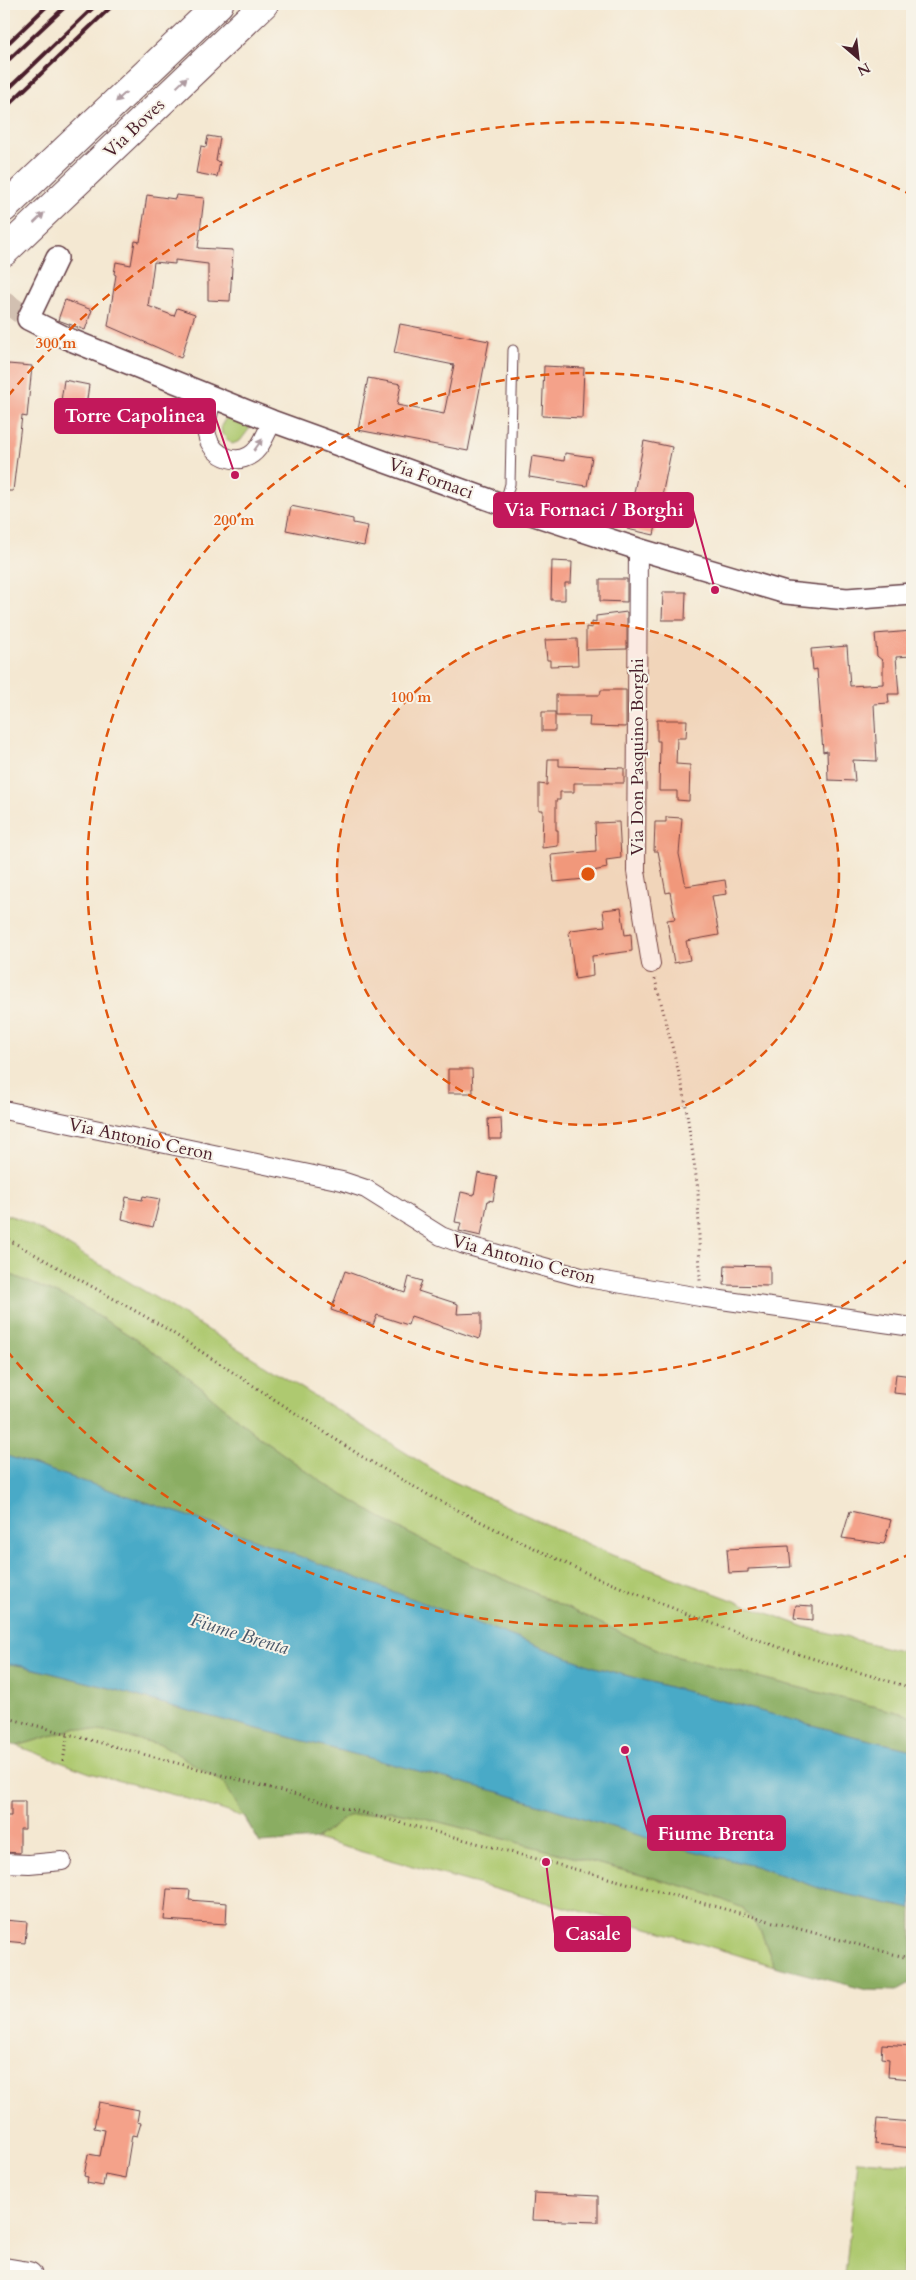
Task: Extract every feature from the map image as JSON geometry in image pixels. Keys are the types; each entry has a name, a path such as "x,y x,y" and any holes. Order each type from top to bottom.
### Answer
{"main road":[{"name":"Via Boves","path":"4,208 219,4"},
{"name":"Via Boves","path":"4,252 264,4"},
{"path":"4,2272 28,2276"}],"street":[{"name":"Via Fornaci","path":"57,258 28,319 66,338 272,421 504,505 638,549 786,593 847,599 912,594"},
{"path":"213,397 206,421 206,435 213,450 224,458 236,460 246,457 257,450 272,421"},
{"name":"Via Don Pasquino Borghi","path":"638,549 636,871 651,964"},
{"name":"Via Antonio Ceron","path":"4,1110 342,1181 366,1189 435,1232 462,1244 581,1277 700,1297 912,1327"},
{"path":"4,1863 29,1864 62,1861"}],"lane":[{"path":"504,505 510,484 513,350"}],"path":[{"path":"651,964 684,1093 687,1112 698,1190 700,1297"},
{"path":"4,1237 162,1326 361,1456 432,1497 595,1577 697,1618 801,1655 912,1688"},
{"path":"4,1717 912,1959"},
{"path":"63,1761 68,1734"}],"green space":[{"path":"227,416 250,428 240,441 232,444 222,434 221,426"},
{"path":"4,1214 20,1219 62,1242 171,1307 448,1479 612,1555 805,1627 912,1654 912,1716 670,1655 462,1560 396,1527 323,1483 254,1433 199,1386 137,1340 72,1300 4,1272"},
{"path":"4,1272 72,1300 137,1340 199,1386 254,1433 323,1483 396,1527 462,1560 670,1655 912,1716 912,1750 591,1666 224,1528 4,1455"},
{"path":"4,1663 110,1688 178,1708 499,1792 677,1847 755,1866 822,1889 912,1909 912,1982 896,1991 867,1990 774,1966 761,1932 743,1908 698,1890 413,1815 389,1811 348,1816 316,1839 260,1843 224,1783 163,1745 105,1732 77,1728 17,1746 4,1742"},
{"path":"77,1728 105,1732 163,1745 224,1783 260,1843 244,1817 178,1796 90,1773 17,1746"},
{"path":"389,1811 413,1815 698,1890 743,1908 761,1932 774,1966 659,1931 502,1891 316,1839 348,1816"},
{"path":"857,2161 912,2164 912,2193 901,2276 845,2276"}],"water":[{"path":"4,1455 224,1528 591,1666 912,1750 912,1909 822,1889 755,1866 677,1847 499,1792 178,1708 110,1688 4,1663"}],"building":[{"path":"208,136 220,138 216,161 220,162 217,177 196,173 201,146 206,147"},
{"path":"147,195 175,199 176,195 204,198 198,248 233,250 230,301 208,300 208,264 175,260 175,264 154,262 148,306 174,316 177,308 195,314 181,358 108,326 116,275 114,274 116,262 131,265 135,241 140,242"},
{"path":"65,300 92,310 85,330 58,320"},
{"path":"400,324 489,341 468,451 358,430 368,378 401,384 397,405 444,414 454,365 394,353"},
{"path":"8,364 32,366 27,417 22,416 13,491 4,491 4,397"},
{"path":"544,366 584,368 582,418 542,416"},
{"path":"64,380 89,385 86,406 61,401"},
{"path":"644,441 672,447 654,535 627,529"},
{"path":"565,453 592,457 587,486 529,477 532,456 564,461"},
{"path":"291,506 353,519 353,523 368,526 364,546 286,530"},
{"path":"552,561 572,562 571,583 565,583 565,600 551,600"},
{"path":"600,579 627,579 627,602 600,601"},
{"path":"663,592 686,592 685,620 662,620"},
{"path":"627,612 627,649 586,650 586,627 592,628 592,622 596,623 596,616"},
{"path":"912,631 912,656 896,657 899,694 888,694 889,703 874,704 877,761 853,760 855,781 828,780 827,751 823,752 817,669 813,670 811,649 847,646 850,686 883,684 883,661 877,656 875,634"},
{"path":"577,639 578,665 550,666 550,660 547,660 545,640"},
{"path":"601,690 626,690 626,727 589,726 590,716 556,716 556,695 600,695"},
{"path":"542,712 555,712 555,731 542,731"},
{"path":"657,720 687,720 686,738 677,738 676,764 690,765 689,801 677,800 677,791 659,791 660,741 657,741"},
{"path":"548,759 559,759 559,766 624,768 624,783 574,783 574,792 560,792 560,800 556,800 558,846 542,848 543,810 539,810 539,784 547,785"},
{"path":"666,817 682,818 679,854 686,886 725,880 727,894 712,896 719,935 686,941 690,960 674,963 667,920 675,919 670,892 666,893 658,851 654,851 655,822 666,822"},
{"path":"619,822 621,858 606,860 607,868 584,873 585,879 554,882 551,855 596,851 595,823"},
{"path":"621,908 625,935 631,934 632,951 592,956 593,976 575,979 569,932 571,930 605,926 603,910"},
{"path":"448,1069 472,1069 473,1093 448,1093"},
{"path":"501,1118 502,1139 489,1139 488,1119"},
{"path":"478,1173 497,1177 493,1201 488,1200 481,1236 459,1231 461,1223 455,1222 461,1192 474,1195"},
{"path":"143,1196 160,1199 153,1227 122,1219 126,1197 142,1200"},
{"path":"725,1265 770,1266 770,1286 724,1285"},
{"path":"345,1271 405,1293 409,1277 422,1281 418,1291 458,1304 457,1314 481,1313 479,1339 411,1316 408,1325 377,1315 373,1325 331,1310"},
{"path":"896,1374 912,1376 912,1395 894,1393"},
{"path":"850,1511 891,1520 884,1544 842,1538"},
{"path":"789,1546 791,1567 748,1569 748,1572 729,1573 727,1549"},
{"path":"796,1605 813,1606 813,1620 794,1618"},
{"path":"11,1801 25,1801 25,1829 20,1829 20,1853 4,1852 4,1816 11,1816"},
{"path":"167,1889 190,1890 189,1900 227,1903 226,1924 164,1920"},
{"path":"4,1920 27,1922 25,1943 4,1941"},
{"path":"882,2044 912,2046 912,2079 888,2077 889,2059 881,2058"},
{"path":"99,2102 139,2110 137,2122 141,2123 137,2136 132,2135 125,2178 105,2174 103,2186 87,2183 88,2177 84,2176 88,2154 100,2156 105,2130 94,2128"},
{"path":"877,2119 912,2122 912,2148 875,2144"},
{"path":"534,2193 598,2196 598,2222 532,2220"}],"tunnel":[{"path":"4,301 28,319"}],"railway":[{"path":"4,47 49,4"},
{"path":"4,64 68,4"},
{"path":"4,93 97,4"},
{"path":"4,109 114,4"}],"place":[{"name":"Torre Capolinea","path":"235,475"},
{"name":"Via Fornaci / Borghi","path":"715,590"},
{"name":"Fiume Brenta","path":"625,1750"},
{"name":"Casale","path":"546,1862"}]}
